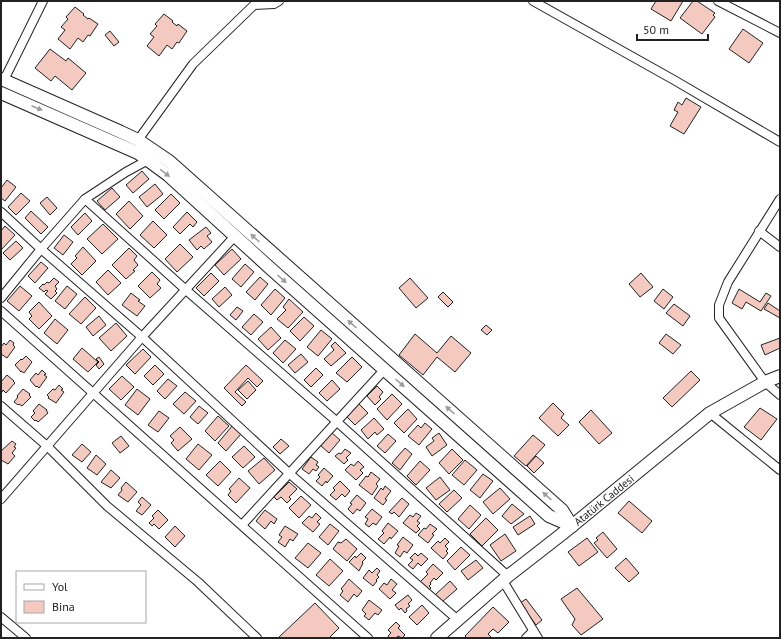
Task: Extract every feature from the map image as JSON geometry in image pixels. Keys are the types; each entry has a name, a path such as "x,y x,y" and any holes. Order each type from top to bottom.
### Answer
{"street":[{"path":"43,1 2,80 88,116 138,140 169,161 557,505 572,526"},
{"path":"138,140 193,64 253,3 274,4 278,1"},
{"path":"533,1 674,80 780,142"},
{"path":"718,1 780,33"},
{"path":"1,93 131,150 148,160 168,175 550,516 572,526"},
{"path":"1,298 41,249 85,200 126,172 148,160"},
{"path":"780,199 728,282 719,305 719,318 765,382 780,395"},
{"path":"85,200 336,421 505,579 538,638"},
{"path":"1,212 142,337 290,474 458,620"},
{"path":"759,231 780,247"},
{"path":"1,498 142,337 235,236"},
{"path":"1,311 92,394 242,525 368,638"},
{"path":"242,525 385,369"},
{"name":"Atatürk Caddesi","path":"437,638 505,579 710,413 765,382 780,376"},
{"path":"1,406 47,446 107,506 198,582 257,638"},
{"path":"710,413 780,470"},
{"path":"1,617 26,638"},
{"path":"526,638 533,630"}],"building":[{"path":"656,1 683,1 671,21 651,9"},
{"path":"693,1 697,1 715,13 713,15 715,17 702,34 680,18"},
{"path":"75,7 88,19 89,18 98,24 90,36 88,35 83,42 78,38 70,49 58,39 65,30 61,27 68,19 66,17"},
{"path":"164,14 177,26 178,24 187,31 179,43 177,42 172,49 167,45 159,56 147,46 154,37 150,34 157,26 155,24"},
{"path":"743,29 763,43 749,63 729,49"},
{"path":"110,31 119,42 114,46 105,35"},
{"path":"50,49 66,61 68,58 86,73 72,90 55,76 51,81 35,68"},
{"path":"686,98 701,107 684,134 670,126 678,112 674,110 678,102 682,105"},
{"path":"142,171 149,179 133,193 126,185"},
{"path":"7,180 16,187 5,201 1,198 1,188"},
{"path":"155,184 163,194 147,207 139,197"},
{"path":"112,188 120,197 105,210 97,201"},
{"path":"21,193 30,201 16,215 8,207"},
{"path":"171,194 180,203 164,219 155,210"},
{"path":"47,197 57,208 50,215 40,203"},
{"path":"129,201 143,216 130,229 116,214"},
{"path":"31,211 48,227 41,234 25,218"},
{"path":"187,212 197,222 193,227 190,224 180,234 173,227"},
{"path":"85,213 92,221 78,235 71,227"},
{"path":"153,221 167,235 154,248 140,235"},
{"path":"103,224 118,239 102,254 87,239"},
{"path":"5,226 15,235 1,250 1,231"},
{"path":"206,227 211,233 207,236 212,242 204,249 201,246 197,250 189,240"},
{"path":"64,235 73,242 63,255 54,248"},
{"path":"16,241 23,248 10,260 3,253"},
{"path":"180,244 193,257 177,272 165,259"},
{"path":"83,247 96,261 82,275 71,264 77,258 75,256"},
{"path":"129,248 137,256 134,260 138,265 133,270 135,271 126,279 112,265"},
{"path":"232,249 241,259 224,275 215,265"},
{"path":"41,262 48,268 35,283 28,276"},
{"path":"245,264 254,272 241,287 232,279"},
{"path":"108,270 121,283 108,295 96,282"},
{"path":"152,272 160,280 157,284 161,288 150,298 138,286"},
{"path":"211,273 219,281 204,296 196,288"},
{"path":"641,273 653,287 640,297 629,284"},
{"path":"260,277 268,284 255,300 246,292"},
{"path":"54,278 59,282 55,286 57,289 55,291 57,293 51,299 45,294 48,291 46,290 44,292 39,288 47,282 49,283"},
{"path":"410,278 428,298 416,308 399,288"},
{"path":"20,286 32,296 19,311 7,301"},
{"path":"67,286 77,294 65,309 55,301"},
{"path":"225,287 232,295 219,307 212,299"},
{"path":"275,289 285,298 271,315 261,305"},
{"path":"663,289 673,297 664,309 654,301"},
{"path":"739,289 760,302 766,293 771,296 761,311 746,302 742,309 732,303"},
{"path":"443,292 453,302 448,307 438,297"},
{"path":"131,293 145,306 137,316 122,305"},
{"path":"85,297 96,308 81,324 69,314"},
{"path":"289,299 303,312 288,328 277,319 286,310 283,307"},
{"path":"39,302 52,316 39,329 29,319 32,316 29,312"},
{"path":"768,303 780,311 780,318 764,309"},
{"path":"674,304 690,316 683,326 666,313"},
{"path":"237,307 243,311 236,320 230,315"},
{"path":"254,314 263,322 251,335 242,327"},
{"path":"99,316 106,325 93,336 86,327"},
{"path":"304,317 314,326 300,341 290,331"},
{"path":"55,319 68,330 57,344 44,333"},
{"path":"116,323 127,336 111,351 99,338"},
{"path":"486,325 492,330 487,335 481,330"},
{"path":"271,327 281,338 268,350 258,339"},
{"path":"321,330 332,339 318,356 307,347"},
{"path":"415,334 437,353 451,336 471,353 455,372 437,357 423,375 399,355"},
{"path":"666,334 681,345 673,354 659,343"},
{"path":"780,338 780,348 765,355 761,345"},
{"path":"10,340 14,343 13,345 15,347 7,358 1,354 1,347 4,343 6,345"},
{"path":"285,340 296,349 283,363 273,353"},
{"path":"335,342 346,353 331,366 324,359 334,350 331,346"},
{"path":"82,348 98,362 88,372 73,359"},
{"path":"143,349 151,357 135,374 126,365"},
{"path":"301,354 308,362 295,373 288,365"},
{"path":"26,356 32,362 24,373 21,372 15,365"},
{"path":"99,357 104,364 99,369 96,365 99,362 96,359"},
{"path":"352,357 362,367 347,382 336,373"},
{"path":"155,365 164,374 153,385 144,376"},
{"path":"246,365 263,381 257,387 248,378 235,392 246,402 242,406 224,388"},
{"path":"316,368 323,375 311,387 304,380"},
{"path":"42,370 46,374 44,375 47,377 39,388 37,386 36,387 30,380 36,373 38,375"},
{"path":"691,371 700,380 672,407 663,398"},
{"path":"7,375 15,383 6,393 3,390 2,392 1,391 1,382"},
{"path":"122,376 134,387 121,400 109,389"},
{"path":"168,379 177,386 165,399 157,391"},
{"path":"332,380 340,389 327,401 319,393"},
{"path":"248,381 256,390 247,399 238,390"},
{"path":"59,385 63,389 61,390 64,392 56,403 48,398 49,397 47,395 53,389 55,390"},
{"path":"377,386 383,392 379,397 381,399 375,405 367,396"},
{"path":"23,389 30,394 29,395 31,397 22,406 14,402"},
{"path":"137,389 150,399 138,415 125,405"},
{"path":"185,392 196,401 184,414 173,404"},
{"path":"392,394 402,404 387,420 377,409"},
{"path":"553,403 564,414 561,418 569,425 558,436 539,418"},
{"path":"39,404 47,410 48,413 38,422 31,417 35,413 33,411"},
{"path":"359,404 368,413 355,425 346,416"},
{"path":"199,406 208,413 198,424 190,417"},
{"path":"760,408 777,419 761,440 744,427"},
{"path":"408,409 417,419 404,433 394,423"},
{"path":"591,410 612,433 599,444 579,422"},
{"path":"159,411 169,418 158,432 148,425"},
{"path":"218,416 229,426 215,441 205,431"},
{"path":"374,418 384,429 377,435 375,432 368,439 361,430"},
{"path":"425,423 432,429 419,445 408,436 418,425 421,428"},
{"path":"232,426 241,434 226,451 218,443"},
{"path":"180,427 192,439 178,451 171,443 174,440 170,436"},
{"path":"331,432 340,440 329,453 320,445"},
{"path":"439,433 447,445 432,456 426,447 434,441 432,438"},
{"path":"388,434 396,441 385,453 377,446"},
{"path":"533,435 545,445 526,466 514,456"},
{"path":"121,436 129,446 120,453 112,443"},
{"path":"281,439 289,446 280,454 273,447"},
{"path":"12,441 16,444 14,447 16,448 12,453 15,456 8,464 1,460 1,451"},
{"path":"82,444 91,452 82,462 72,455"},
{"path":"198,444 212,455 199,470 186,459"},
{"path":"244,446 255,457 243,468 232,457"},
{"path":"405,448 412,454 400,470 392,463"},
{"path":"345,449 351,453 346,458 348,460 344,464 335,456 339,453 341,454"},
{"path":"452,449 463,460 449,474 439,463"},
{"path":"96,455 106,464 97,475 87,468"},
{"path":"536,456 544,463 534,473 527,466"},
{"path":"311,457 318,462 316,465 319,467 316,471 313,469 309,474 302,469"},
{"path":"264,458 275,470 259,484 248,471"},
{"path":"465,460 477,470 464,485 452,475"},
{"path":"220,461 231,472 218,486 206,475"},
{"path":"358,461 364,467 360,470 363,473 356,480 345,470 351,464 354,466"},
{"path":"420,461 430,470 416,485 407,476"},
{"path":"324,468 333,476 322,486 316,481 320,477 318,475"},
{"path":"111,470 120,478 111,488 101,482"},
{"path":"371,472 380,479 376,484 378,486 372,495 359,485"},
{"path":"483,474 493,481 480,498 470,490"},
{"path":"440,477 450,490 436,500 426,488"},
{"path":"239,478 250,488 236,503 228,495 231,491 229,489"},
{"path":"340,481 350,491 345,497 342,494 336,500 330,495 335,490 333,488"},
{"path":"126,482 137,492 128,502 118,495"},
{"path":"289,482 297,489 289,497 291,499 287,503 281,497 277,500 274,497"},
{"path":"385,486 391,491 385,499 387,500 383,505 374,498 381,488 383,490"},
{"path":"500,488 510,499 493,514 483,502"},
{"path":"454,490 462,498 447,512 439,504"},
{"path":"357,495 366,503 360,511 357,509 353,514 348,509 352,504 350,503"},
{"path":"301,496 311,505 299,518 289,508"},
{"path":"142,497 151,505 142,515 136,511 141,505 138,502"},
{"path":"402,498 409,504 399,517 394,512 392,514 389,512"},
{"path":"629,501 652,521 642,533 618,513"},
{"path":"512,504 524,514 511,524 502,516"},
{"path":"470,505 481,515 469,529 458,519"},
{"path":"372,509 382,517 376,525 373,523 369,527 365,524 368,519 365,517"},
{"path":"158,510 168,520 159,529 154,524 152,526 149,523 154,518 152,516"},
{"path":"265,510 277,519 274,524 271,521 265,529 256,521"},
{"path":"316,513 321,518 317,522 320,524 313,532 302,523 309,516 312,518"},
{"path":"416,513 421,516 417,521 420,523 417,526 420,529 416,533 403,523 410,515 413,517"},
{"path":"530,516 535,524 518,535 513,527"},
{"path":"486,518 498,530 482,546 470,534"},
{"path":"388,523 398,531 384,544 378,539 384,533 382,531"},
{"path":"330,524 339,531 328,545 319,537"},
{"path":"430,524 437,529 432,534 434,535 428,543 418,535"},
{"path":"175,526 185,536 175,547 165,537"},
{"path":"285,526 298,534 293,541 290,539 285,547 278,542 282,537 279,535"},
{"path":"603,532 617,549 607,558 594,543 598,540 596,538"},
{"path":"505,534 516,551 501,561 490,545"},
{"path":"403,537 413,545 407,553 404,551 400,557 395,553 399,546 397,545"},
{"path":"445,538 449,542 445,546 448,549 446,551 448,553 443,559 431,548 438,541 440,543"},
{"path":"587,538 598,552 579,566 568,552"},
{"path":"346,539 357,549 347,561 333,549 338,542 341,543"},
{"path":"308,543 321,553 308,568 295,558"},
{"path":"461,547 470,555 455,570 447,561"},
{"path":"361,553 366,558 362,562 363,563 359,571 349,562"},
{"path":"415,553 418,556 421,553 428,559 421,566 418,563 413,569 408,565 413,560 410,558"},
{"path":"626,558 639,573 629,582 615,568"},
{"path":"330,559 343,571 329,586 316,575"},
{"path":"476,560 483,568 468,580 461,571"},
{"path":"433,564 443,573 436,580 434,578 430,583 431,584 429,586 431,588 429,590 420,582 428,574 426,572"},
{"path":"377,568 380,571 377,575 379,577 373,586 363,578 369,570 372,573"},
{"path":"349,579 362,591 357,597 354,594 348,602 340,595 343,591 341,589"},
{"path":"391,579 397,584 392,590 396,593 390,599 379,589 384,583 387,585"},
{"path":"450,581 457,589 442,602 435,595"},
{"path":"577,588 603,619 581,635 572,625 575,619 561,599"},
{"path":"408,595 412,600 408,604 410,606 406,609 407,611 405,613 401,608 399,610 395,605"},
{"path":"526,599 542,620 536,625 520,603"},
{"path":"369,600 382,610 378,615 375,613 369,620 364,616 366,614 362,610"},
{"path":"315,603 339,628 329,638 278,638"},
{"path":"422,605 429,613 417,625 409,617"},
{"path":"493,607 509,622 498,633 493,629 488,634 492,638 467,638 465,636"},
{"path":"396,622 400,626 398,628 405,635 402,638 398,636 396,638 389,638 388,636 391,633 388,630"}]}
